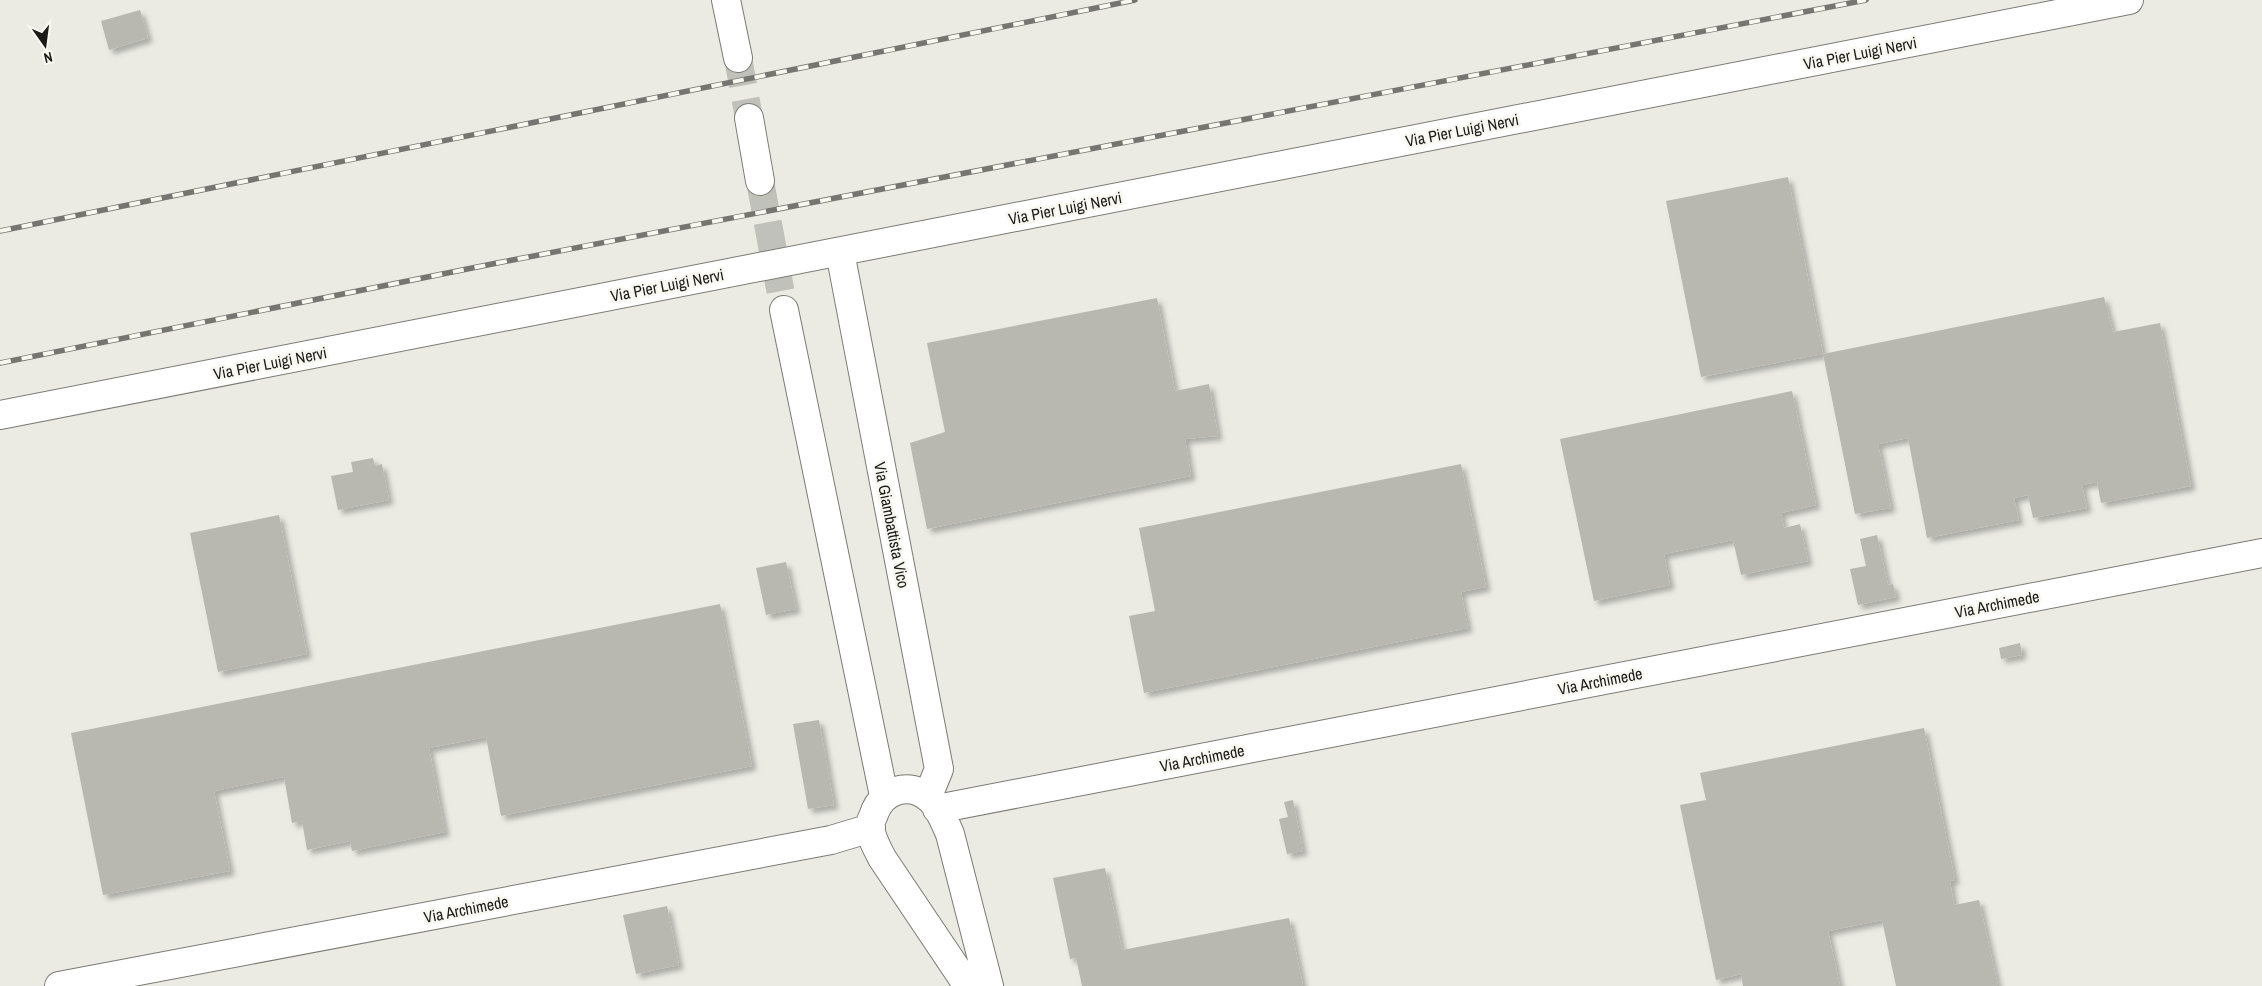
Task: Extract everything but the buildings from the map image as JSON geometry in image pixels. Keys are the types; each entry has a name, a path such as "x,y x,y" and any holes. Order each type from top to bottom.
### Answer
{"street":[{"path":"726,0 738,58"},
{"name":"Via Pier Luigi Nervi","path":"0,416 2129,0"},
{"path":"749,118 760,181"},
{"name":"Via Giambattista Vico","path":"840,252 939,769 932,803"},
{"path":"784,310 884,796"},
{"name":"Via Archimede","path":"932,803 2262,553"},
{"path":"968,986 882,858 875,844 870,825 877,806 884,796 894,791 906,788 917,791 932,803 950,834 988,986"},
{"name":"Via Archimede","path":"59,986 831,840 871,828"}],"tunnel":[{"path":"738,58 749,118"},
{"path":"760,181 784,310"}],"railway":[{"path":"0,231 1135,0"},
{"path":"0,363 497,263 1866,0"}]}
